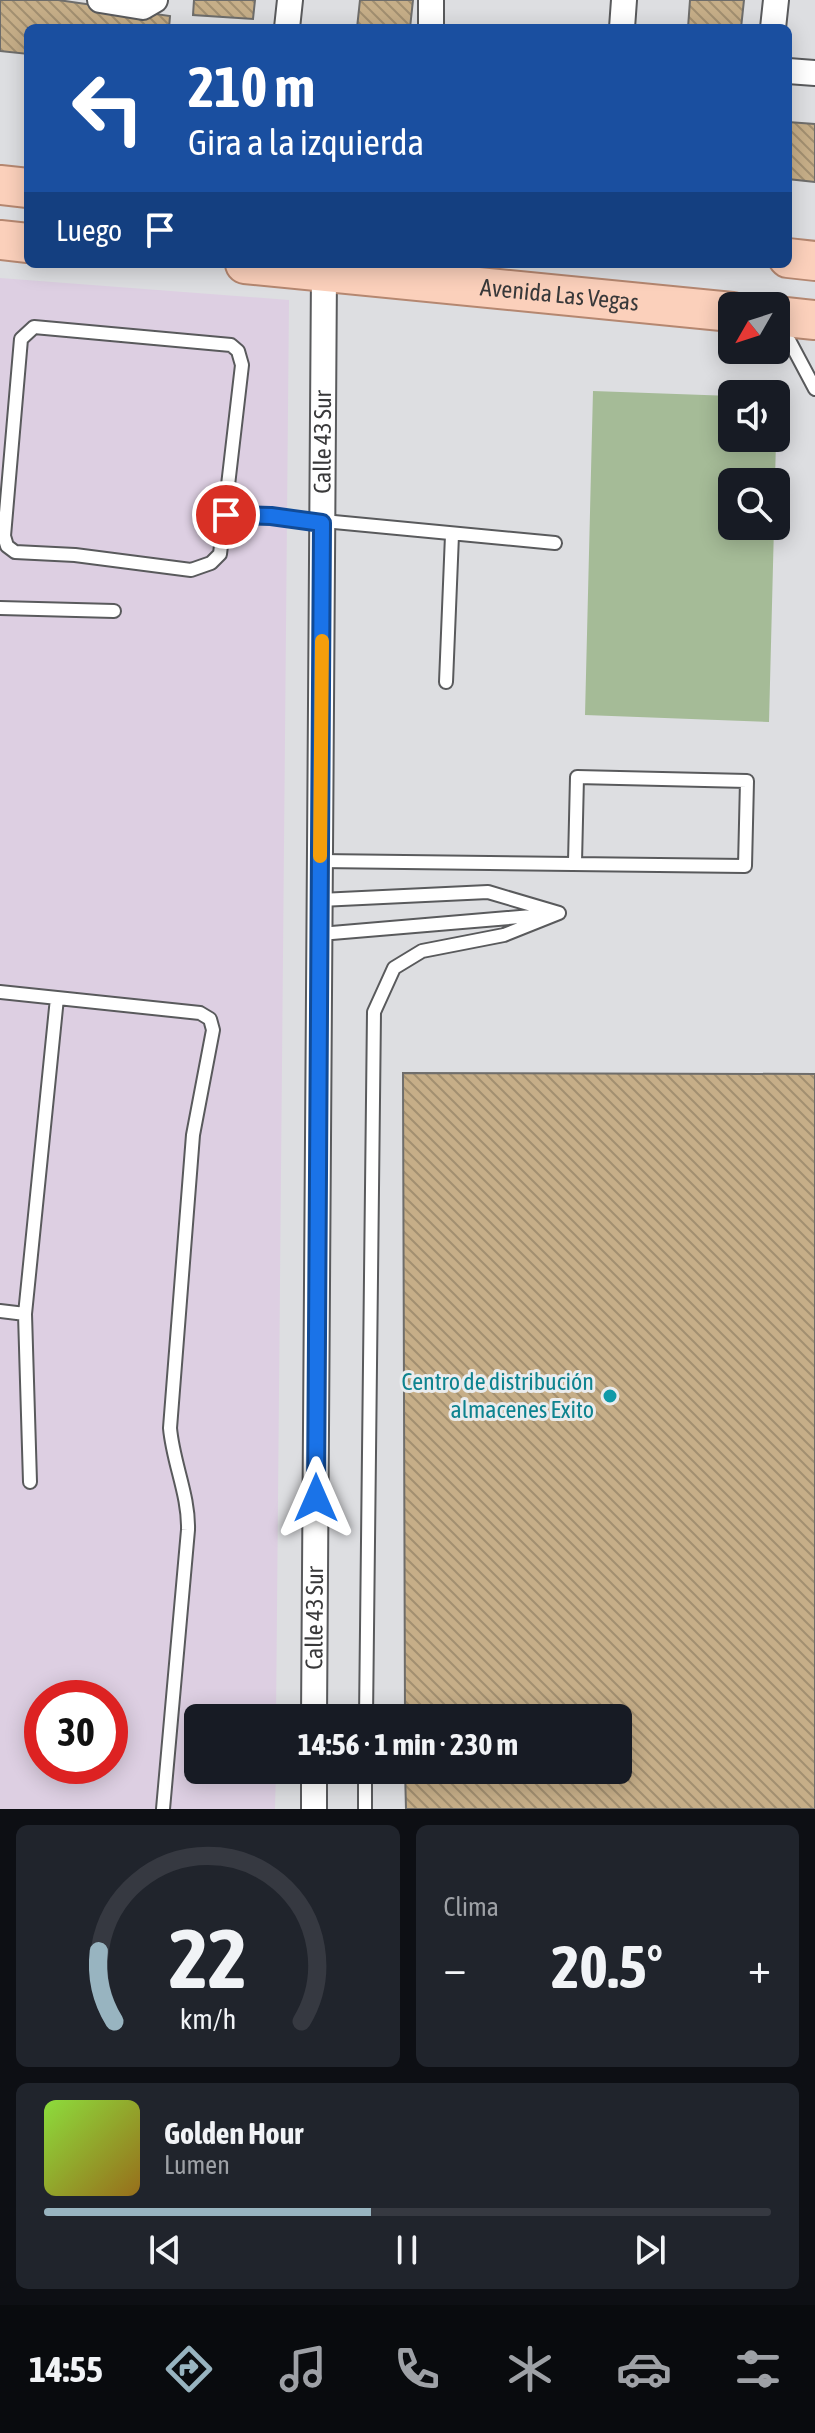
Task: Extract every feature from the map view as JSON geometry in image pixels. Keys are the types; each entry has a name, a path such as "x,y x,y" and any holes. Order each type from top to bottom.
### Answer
{"main road":[{"path":"0,185 24,188"},
{"path":"0,240 24,243"},
{"path":"792,258 815,261"},
{"name":"Avenida Las Vegas","path":"284,268 718,311"},
{"path":"790,317 815,320"}],"street":[{"path":"100,0 143,7 155,0"},
{"path":"287,24 290,0"},
{"path":"431,0 431,24"},
{"path":"622,24 624,0"},
{"path":"773,24 776,0"},
{"path":"792,71 815,73"},
{"name":"Calle 43 Sur","path":"314,1704 324,272"},
{"path":"314,1784 314,1809"}],"lane":[{"path":"34,327 97,330 231,345 238,351 242,365 226,515 220,554 211,563 191,570 75,555 15,552 7,546 4,536 21,339 26,331 34,327"},
{"path":"790,342 815,389"},
{"path":"226,515 271,516 555,543"},
{"path":"446,682 452,535"},
{"path":"0,608 114,611"},
{"path":"320,861 745,866 747,781 577,777 575,862"},
{"path":"320,900 488,892 559,913"},
{"path":"320,934 559,913"},
{"path":"366,1704 374,1012 394,968 422,951 504,935 559,913"},
{"path":"0,992 200,1013 210,1019 213,1030 193,1135 170,1428 172,1449 188,1506 188,1530 163,1809"},
{"path":"30,1482 25,1314 57,998"},
{"path":"0,1311 25,1314"},
{"path":"365,1784 365,1809"}],"shaded area":[{"path":"0,278 289,300 276,1704 184,1704 184,1784 276,1784 275,1809 0,1809"}],"green space":[{"path":"593,391 718,395 718,452 776,452 775,468 718,468 718,540 774,540 769,722 585,715"}],"building":[{"path":"0,0 58,0 170,16 169,24 24,24 24,54 0,51"},
{"path":"194,0 255,0 253,19 193,15"},
{"path":"360,0 413,0 410,24 357,24"},
{"path":"690,0 744,0 741,24 688,24"},
{"path":"792,122 815,124 815,182 792,179"},
{"name":"Centro de distribución almacenes Exito","path":"403,1073 815,1074 815,1809 406,1809 405,1784 632,1784 632,1704 405,1704"}],"slow traffic":[{"path":"320,856 322,641"}],"place":[{"name":"Centro de distribución almacenes Exito","path":"610,1396"}],"route":[{"path":"226,515 271,516 322,523 316,1498"}]}
